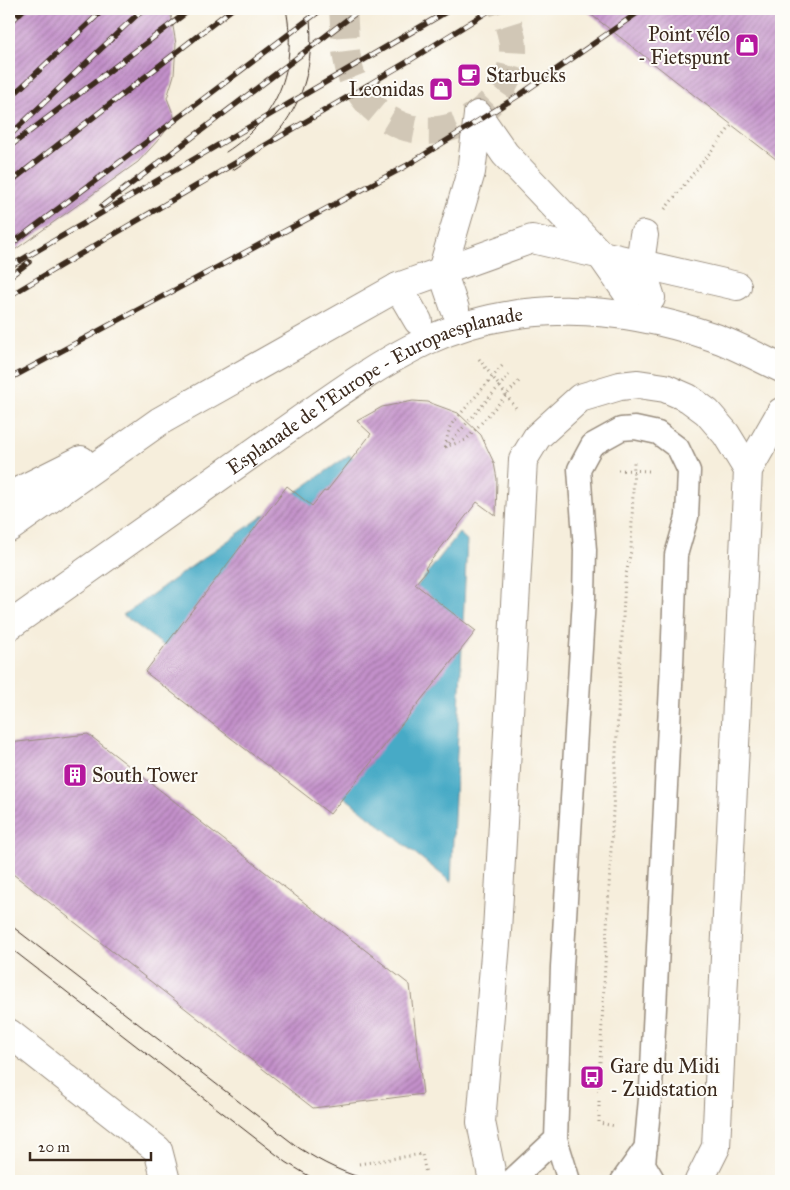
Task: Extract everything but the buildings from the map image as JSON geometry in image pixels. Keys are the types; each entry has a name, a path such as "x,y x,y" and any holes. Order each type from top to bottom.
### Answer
{"street":[{"path":"458,318 442,271 471,172 478,115 505,154 640,296 640,263 644,235"},
{"path":"9,496 160,421 398,287 532,239 737,286"},
{"path":"398,287 418,321"},
{"name":"Esplanade de l'Europe - Europaesplanade","path":"9,626 357,380 426,341 458,318 498,317 570,309 604,311 648,319 714,337 781,368"},
{"path":"493,1181 481,1122 497,931 523,460 537,437 580,398 620,386 638,384 656,387 688,398 707,412 726,434 748,470"},
{"path":"699,1181 716,1147 748,470 781,412"},
{"path":"9,528 160,421"},
{"path":"9,1034 158,1150 166,1181"}],"lane":[{"path":"569,1181 556,1139 562,967 584,598 585,550 579,469 592,445 621,429 635,428 658,433 678,448 689,471 687,517 676,555 672,684 652,1079 644,1164 654,1181"},
{"path":"511,1181 556,1139"},
{"path":"622,1181 646,1147"}],"path":[{"path":"494,72 510,72"},
{"path":"644,235 732,125"},
{"path":"458,318 471,348 537,437"},
{"path":"445,447 450,426 503,365"},
{"path":"445,447 509,375"},
{"path":"445,447 466,440 520,380"},
{"path":"618,1126 599,1123 599,1081 625,580 631,551 634,461"},
{"path":"611,470 662,471"},
{"path":"593,1080 599,1081"},
{"path":"359,1164 422,1154 426,1174"}],"water":[{"path":"349,455 360,462 203,675 123,615"},
{"path":"459,533 467,540 451,882 287,751"}],"tunnel":[{"path":"343,9 346,47 351,76 367,101 382,115 398,124 416,130 434,131 452,127 470,119 487,106 502,89 511,69 513,47 503,9"}],"tram line":[{"path":"226,152 244,139 259,124 271,108 280,91 286,72 289,52 286,9"},
{"path":"233,170 272,139 286,121 297,102 305,81 310,59 309,9"},
{"path":"9,924 299,1148 335,1168 374,1181"},
{"path":"9,947 286,1162 317,1181"},
{"path":"497,1181 533,1179 579,1181"}],"railway":[{"path":"9,24 24,9"},
{"path":"9,99 104,9"},
{"path":"9,136 143,9"},
{"path":"9,147 191,9"},
{"path":"9,183 232,9"},
{"path":"9,246 322,9"},
{"path":"102,206 361,9"},
{"path":"9,267 451,9"},
{"path":"9,296 407,62 492,9"},
{"path":"9,379 406,166 521,94 643,9"},
{"path":"9,277 29,262"}],"place":[{"name":"Point vélo - Fietspunt","path":"747,45"},
{"name":"Starbucks","path":"469,75"},
{"name":"Leonidas","path":"441,89"},
{"name":"South Tower","path":"75,775"},
{"name":"Gare du Midi - Zuidstation","path":"592,1077"}]}
